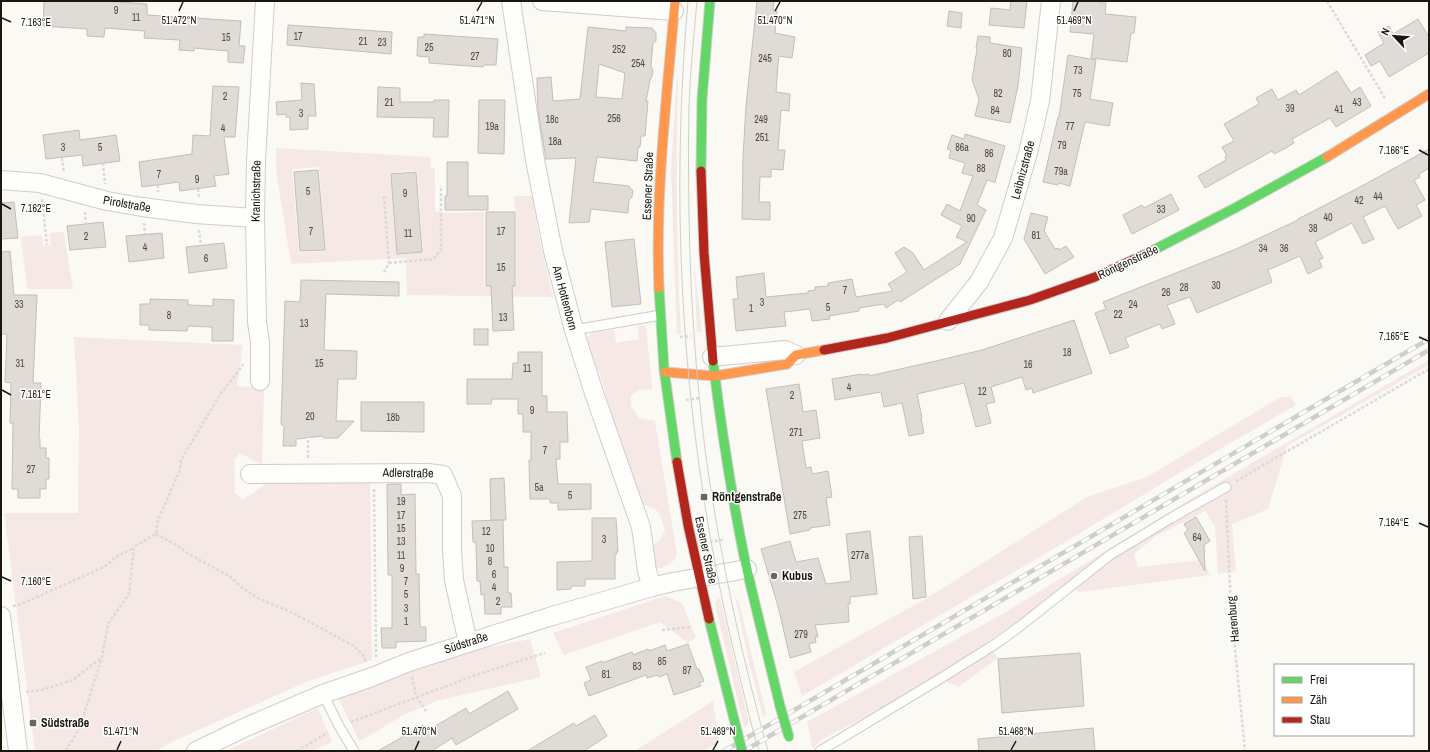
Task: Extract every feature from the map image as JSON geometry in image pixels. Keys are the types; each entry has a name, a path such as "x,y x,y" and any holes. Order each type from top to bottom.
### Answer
{"main road":[{"path":"710,1 701,157 702,218 710,335 707,359 715,376 740,536 747,569 780,706 790,740"},
{"name":"Essener Straße","path":"675,6 668,67 660,171 659,254 665,372 668,401 692,545 742,751"},
{"name":"Röntgenstraße","path":"715,376 787,364 796,355 887,338 1030,300 1095,277 1167,244 1322,160 1429,94"},
{"path":"665,372 687,365"},
{"path":"665,372 715,376"}],"street":[{"name":"Kranichstraße","path":"260,381 255,218 256,160 265,1"},
{"name":"Am Hottenborn","path":"511,1 539,186 553,251 574,330 641,527 649,579"},
{"path":"542,1 675,6"},
{"name":"Leibnizstraße","path":"948,321 979,282 1003,238 1028,153 1040,101 1051,1"},
{"name":"Pirolstraße","path":"1,180 40,183 107,201 142,207 196,214 255,218"},
{"name":"Röntgenstraße","path":"707,359 785,350 796,355"},
{"name":"Adlerstraße","path":"250,474 443,474 452,496 452,550 454,580 468,643"},
{"name":"Südstraße","path":"196,751 246,727 323,694 374,677 408,662 549,617 649,579 673,582 747,569"},
{"path":"4,612 18,751"}],"lane":[{"path":"574,330 661,314"},
{"path":"820,751 997,643 1110,555 1226,487"},
{"path":"323,694 339,726 354,751"}],"path":[{"path":"1327,1 1395,116"},
{"path":"40,183 47,245"},
{"path":"389,263 433,259 441,250 442,186"},
{"path":"384,196 389,263 384,272"},
{"path":"663,338 710,335"},
{"path":"156,534 158,520 180,470 181,460 221,392 238,372 244,362"},
{"path":"1226,487 1429,368"},
{"path":"668,401 683,401 717,395"},
{"path":"308,428 308,474"},
{"path":"373,473 374,677"},
{"name":"Harenburg","path":"1226,487 1231,608 1245,751"},
{"path":"4,612 104,567 116,557 156,534"},
{"path":"156,534 229,576 244,589 258,598 300,617 354,646 364,656 374,677"},
{"path":"692,545 740,536"},
{"path":"66,751 80,727 102,657 108,624 129,594 134,547"},
{"path":"662,630 710,623"},
{"path":"299,751 298,750 339,726 416,696 476,675 545,654"},
{"path":"11,693 42,690 73,680 102,657"},
{"path":"408,662 416,696 426,711"}],"shaded area":[{"path":"677,74 677,241 681,334 677,334 671,169"},
{"path":"276,148 430,157 431,168 435,168 435,211 443,213 484,212 484,286 516,286 516,212 514,196 532,196 539,238 553,297 407,295 406,258 291,264 276,170","holes":["319,167 325,251 299,253 292,169","417,170 423,252 397,254 391,173"]},
{"path":"64,232 73,289 27,289 21,237 42,235 43,246 51,245 50,233"},
{"path":"694,262 702,333 697,332"},
{"path":"646,325 652,389 639,390 631,396 631,406 639,418 655,421 677,555 673,561 664,567 654,570 649,547 659,541 665,531 663,524 658,511 638,503 600,375 584,340 593,332 614,330 616,343 639,339 637,326"},
{"path":"74,337 243,345 237,386 264,388 262,465 240,453 234,460 235,493 243,500 266,484 370,480 372,660 308,681 176,740 155,751 35,751 4,513 78,513 79,429"},
{"path":"1429,360 1429,365 1287,446 1268,509 1232,524 1236,571 1218,574 1215,526 1205,511 1156,536 1134,554 1138,567 1203,560 1210,575 1080,592 1068,586 986,643 998,658 958,687 937,677 821,740 813,749 807,722 999,616 1214,485"},
{"path":"1291,396 1296,405 802,696 794,672 929,597 1087,497 1147,477 1279,398"},
{"path":"665,596 682,603 696,638 688,643 660,622 564,655 553,633"},
{"path":"735,596 739,603 766,714 763,716 749,662"},
{"path":"720,598 749,724 744,727 715,604"},
{"path":"530,639 541,677 436,701 403,715 359,741 338,697 466,652"},
{"path":"713,701 719,742 704,751 635,751"},
{"path":"318,708 332,742 313,751 226,751"}],"building":[{"path":"44,1 104,1 147,4 147,15 241,21 239,46 245,46 243,63 228,62 228,51 194,48 194,51 179,50 180,40 144,38 145,31 105,28 104,37 87,36 87,29 43,26"},
{"path":"757,1 774,1 773,11 777,11 775,33 795,37 792,58 779,56 778,64 776,92 790,94 789,111 781,110 778,150 785,150 783,170 771,169 771,177 760,177 759,202 770,202 770,220 742,219 746,106"},
{"path":"1011,1 1027,1 1024,28 989,25 991,8 1010,10"},
{"path":"1073,1 1100,1 1100,3 1106,3 1105,14 1136,17 1134,33 1131,33 1127,62 1091,58 1094,34 1070,32"},
{"path":"949,11 962,13 961,28 947,26"},
{"path":"1418,19 1429,37 1429,53 1389,77 1380,61 1371,66 1365,55 1384,43 1378,32 1389,26 1393,34"},
{"path":"288,25 392,32 391,54 287,45"},
{"path":"588,27 626,31 626,27 652,28 656,33 656,41 653,43 651,66 653,71 646,101 648,101 645,136 641,136 640,147 638,147 637,161 597,157 593,182 629,186 633,191 632,197 629,200 628,213 591,209 589,222 569,223 576,158 546,159 538,111 537,78 551,77 553,101 580,99","holes":["599,64 625,73 622,99 596,97"]},
{"path":"424,34 498,39 496,65 484,65 483,67 429,63 429,57 417,56 418,37 424,37"},
{"path":"978,36 990,37 990,43 1022,48 1018,86 1010,123 975,116 979,99 972,80"},
{"path":"1068,55 1096,60 1090,99 1113,103 1109,126 1085,122 1070,186 1059,183 1058,185 1043,182 1059,117"},
{"path":"1337,71 1351,93 1360,87 1371,106 1336,127 1330,118 1292,139 1294,143 1286,148 1274,154 1272,151 1205,188 1198,176 1226,160 1225,157 1227,156 1222,147 1234,141 1224,124 1259,104 1256,98 1272,89 1278,100 1296,90 1299,95"},
{"path":"301,83 314,84 316,116 308,116 308,129 290,130 290,117 286,117 286,114 277,115 276,102 302,100"},
{"path":"213,86 239,87 235,137 224,137 229,174 214,176 216,186 180,191 179,182 142,187 139,162 192,154 193,135 210,136"},
{"path":"378,87 400,88 400,102 434,102 434,100 449,100 448,137 433,137 434,118 377,117"},
{"path":"479,100 505,100 504,154 478,153"},
{"path":"79,130 80,140 116,135 120,161 83,166 82,155 46,159 43,135"},
{"path":"965,134 1005,146 995,182 987,180 977,205 986,210 960,264 900,302 898,300 886,308 884,304 859,308 859,311 829,316 830,319 812,321 810,309 784,312 786,326 736,331 733,299 738,299 736,277 764,273 766,297 808,293 808,291 815,290 815,287 828,286 828,283 852,279 856,297 893,291 888,284 907,272 895,253 904,247 913,253 924,270 967,242 956,237 962,226 941,215 947,204 960,211 973,176 962,173 965,163 949,158 951,150 947,149 952,135 964,139"},
{"path":"1429,149 1429,168 1419,174 1420,177 1414,180 1425,200 1416,205 1422,216 1398,229 1385,206 1363,217 1374,239 1363,244 1352,223 1315,242 1323,258 1319,260 1322,267 1308,274 1300,256 1268,270 1272,282 1197,313 1190,297 1167,305 1175,324 1162,329 1160,324 1125,338 1129,347 1110,354 1095,313 1106,309 1103,302 1236,249 1298,220"},
{"path":"447,162 468,162 468,196 488,196 488,210 445,210 445,196 447,196"},
{"path":"318,170 325,250 300,251 294,172"},
{"path":"416,172 422,252 397,254 391,174"},
{"path":"1171,194 1179,210 1132,234 1123,215 1142,205 1144,208"},
{"path":"14,202 18,238 1,239 1,203"},
{"path":"486,212 515,212 515,286 512,286 514,330 493,331 491,286 486,286"},
{"path":"1031,213 1048,217 1044,231 1055,249 1058,248 1059,250 1066,246 1074,257 1045,274 1024,239"},
{"path":"103,222 106,247 70,250 67,226"},
{"path":"162,233 164,258 129,262 126,236"},
{"path":"634,239 641,304 612,307 605,242"},
{"path":"224,243 227,268 189,273 186,247"},
{"path":"10,251 14,295 37,295 33,383 41,383 39,439 40,448 46,448 46,458 49,458 49,479 46,479 46,489 40,489 40,498 18,498 18,489 12,489 13,423 10,423 11,383 5,382 7,334 1,334 1,252"},
{"path":"301,280 399,282 399,296 326,294 324,350 357,351 356,379 338,379 336,421 354,421 338,438 324,438 322,436 296,439 296,446 283,446 284,427 281,424 285,301 300,302"},
{"path":"150,299 188,300 188,305 213,306 213,299 234,300 233,341 212,341 212,327 188,326 187,331 149,330 149,325 140,325 140,304 150,304"},
{"path":"1074,320 1092,373 1033,393 1032,388 1026,390 1022,377 991,387 995,402 986,404 991,423 976,427 964,383 917,394 924,433 909,436 902,403 884,407 881,392 835,400 832,379 862,374 869,374 869,376 982,350"},
{"path":"474,329 488,329 488,345 474,345"},
{"path":"518,352 542,352 542,396 547,396 547,412 567,412 568,442 560,442 560,459 556,459 558,484 591,484 591,509 558,510 558,503 550,503 550,499 530,499 529,460 531,460 531,432 523,432 523,414 518,414 518,399 492,399 491,404 467,404 467,379 512,379 513,363 518,363"},
{"path":"799,384 803,412 816,410 820,438 802,441 806,468 811,467 812,474 828,471 832,497 826,498 830,525 810,528 810,530 790,534 766,389"},
{"path":"361,402 424,402 424,432 361,431"},
{"path":"504,478 506,520 491,520 490,479"},
{"path":"387,484 401,484 401,495 415,494 416,574 419,574 420,627 426,627 426,641 396,642 396,648 382,648 381,628 392,628 392,575 388,575"},
{"path":"1196,517 1210,541 1204,545 1205,571 1184,533 1188,530 1184,524"},
{"path":"592,518 616,518 618,552 615,554 615,579 585,579 585,586 571,586 571,589 557,590 557,562 592,561"},
{"path":"503,520 504,567 508,567 508,593 511,593 512,607 501,607 501,614 485,614 484,594 481,595 480,581 477,581 476,542 473,542 472,521"},
{"path":"870,531 877,594 850,597 850,604 848,604 849,622 815,625 818,637 815,637 816,642 809,644 811,652 790,658 779,610 761,549 790,541 796,562 818,558 826,584 851,581 846,534"},
{"path":"922,536 926,597 913,599 909,537"},
{"path":"688,644 697,669 699,669 704,681 699,683 701,686 674,695 667,674 659,677 658,675 647,678 646,675 589,696 584,683 591,680 586,667 632,652 633,655 648,649 649,651 665,645 667,651"},
{"path":"1080,653 1084,706 1002,713 998,659"},
{"path":"508,691 518,709 456,745 452,738 432,751 378,751 423,725 427,731 466,708 469,714"},
{"path":"595,715 607,736 584,751 527,751 574,723 576,726"},
{"path":"1093,728 1095,751 979,751 978,739"}],"tram line":[{"path":"688,1 682,82 680,163 684,324 702,484 715,564 732,644 759,751"},
{"path":"697,1 689,107 691,286 697,375 707,464 719,537 749,680 768,751"}],"railway":[{"path":"724,751 1429,339"},
{"path":"744,751 1429,350"}],"traffic: fast":[{"path":"701,171 702,99 710,1"},
{"path":"1148,253 1235,208 1327,157"},
{"path":"659,288 664,369 677,462"},
{"path":"713,361 719,410 739,532 780,706"},
{"path":"709,619 737,731"},
{"path":"780,706 789,737"},
{"path":"737,731 742,751"}],"traffic: slow":[{"path":"659,288 658,252 660,180 675,1"},
{"path":"1327,157 1429,94"},
{"path":"665,372 715,376 787,364 796,355 824,350"}],"traffic: jam":[{"path":"701,171 704,253 713,361"},
{"path":"824,350 887,338 1030,300 1095,277 1148,253"},
{"path":"677,462 688,525 709,619"}],"place":[{"name":"Röntgenstraße","path":"704,497"},
{"name":"Kubus","path":"774,576"},
{"name":"Südstraße","path":"33,723"}]}
